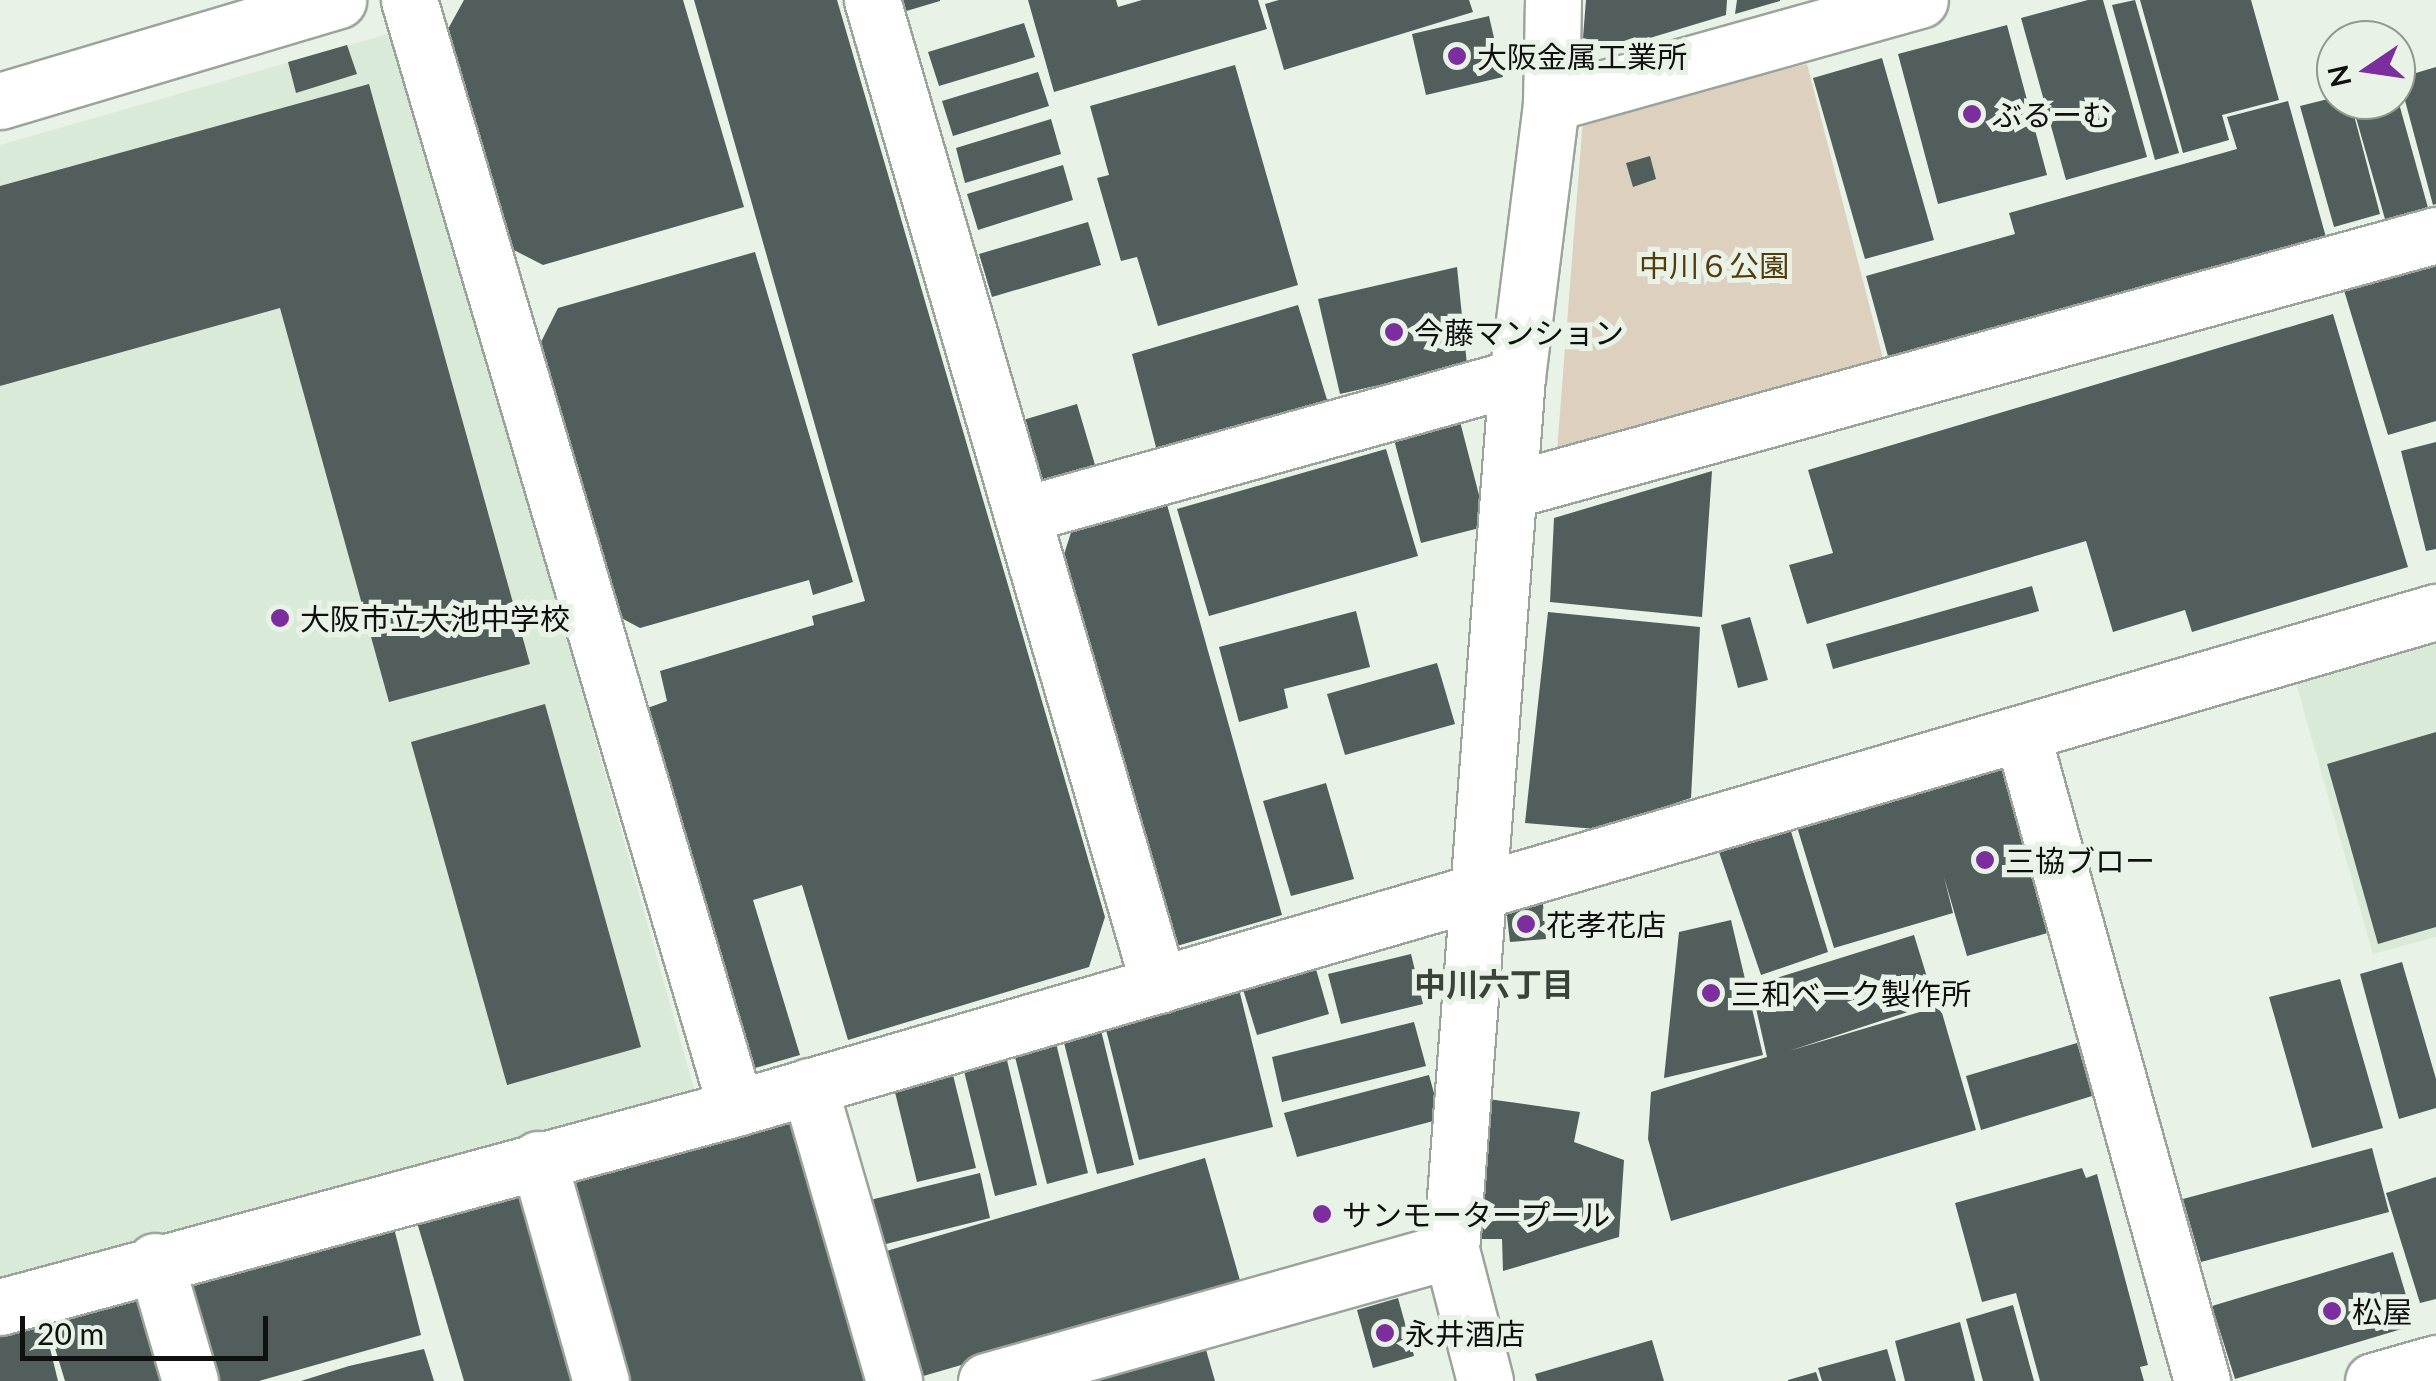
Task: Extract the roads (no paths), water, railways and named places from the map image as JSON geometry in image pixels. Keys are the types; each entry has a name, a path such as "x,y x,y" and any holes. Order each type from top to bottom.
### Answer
{"street":[{"path":"0,102 338,0"},
{"path":"409,0 736,1108"},
{"path":"872,0 1159,984"},
{"path":"1485,1381 1451,1250 1517,377 1552,103 1553,0"},
{"path":"1552,103 1920,0"},
{"path":"1511,490 2436,236"},
{"path":"1022,516 1517,377"},
{"path":"0,1308 155,1261 736,1108 2436,612"},
{"path":"2022,734 2202,1381"},
{"path":"809,1086 894,1381"},
{"path":"538,1159 601,1381"},
{"path":"986,1381 1451,1250"},
{"path":"155,1261 190,1381"},
{"path":"2374,1381 2436,1363"}],"place":[{"name":"大阪金属工業所","path":"1457,56"},
{"name":"ぶるーむ","path":"1972,114"},
{"name":"今藤マンション","path":"1394,332"},
{"name":"大阪市立大池中学校","path":"280,618"},
{"name":"三協ブロー","path":"1985,860"},
{"name":"花孝花店","path":"1526,924"},
{"name":"三和ベーク製作所","path":"1711,993"},
{"name":"サンモータープール","path":"1322,1214"},
{"name":"松屋","path":"2332,1311"},
{"name":"永井酒店","path":"1385,1333"}],"district":[{"name":"中川六丁目","path":"1494,984"}],"park label":[{"name":"中川６公園","path":"1714,265"}]}
